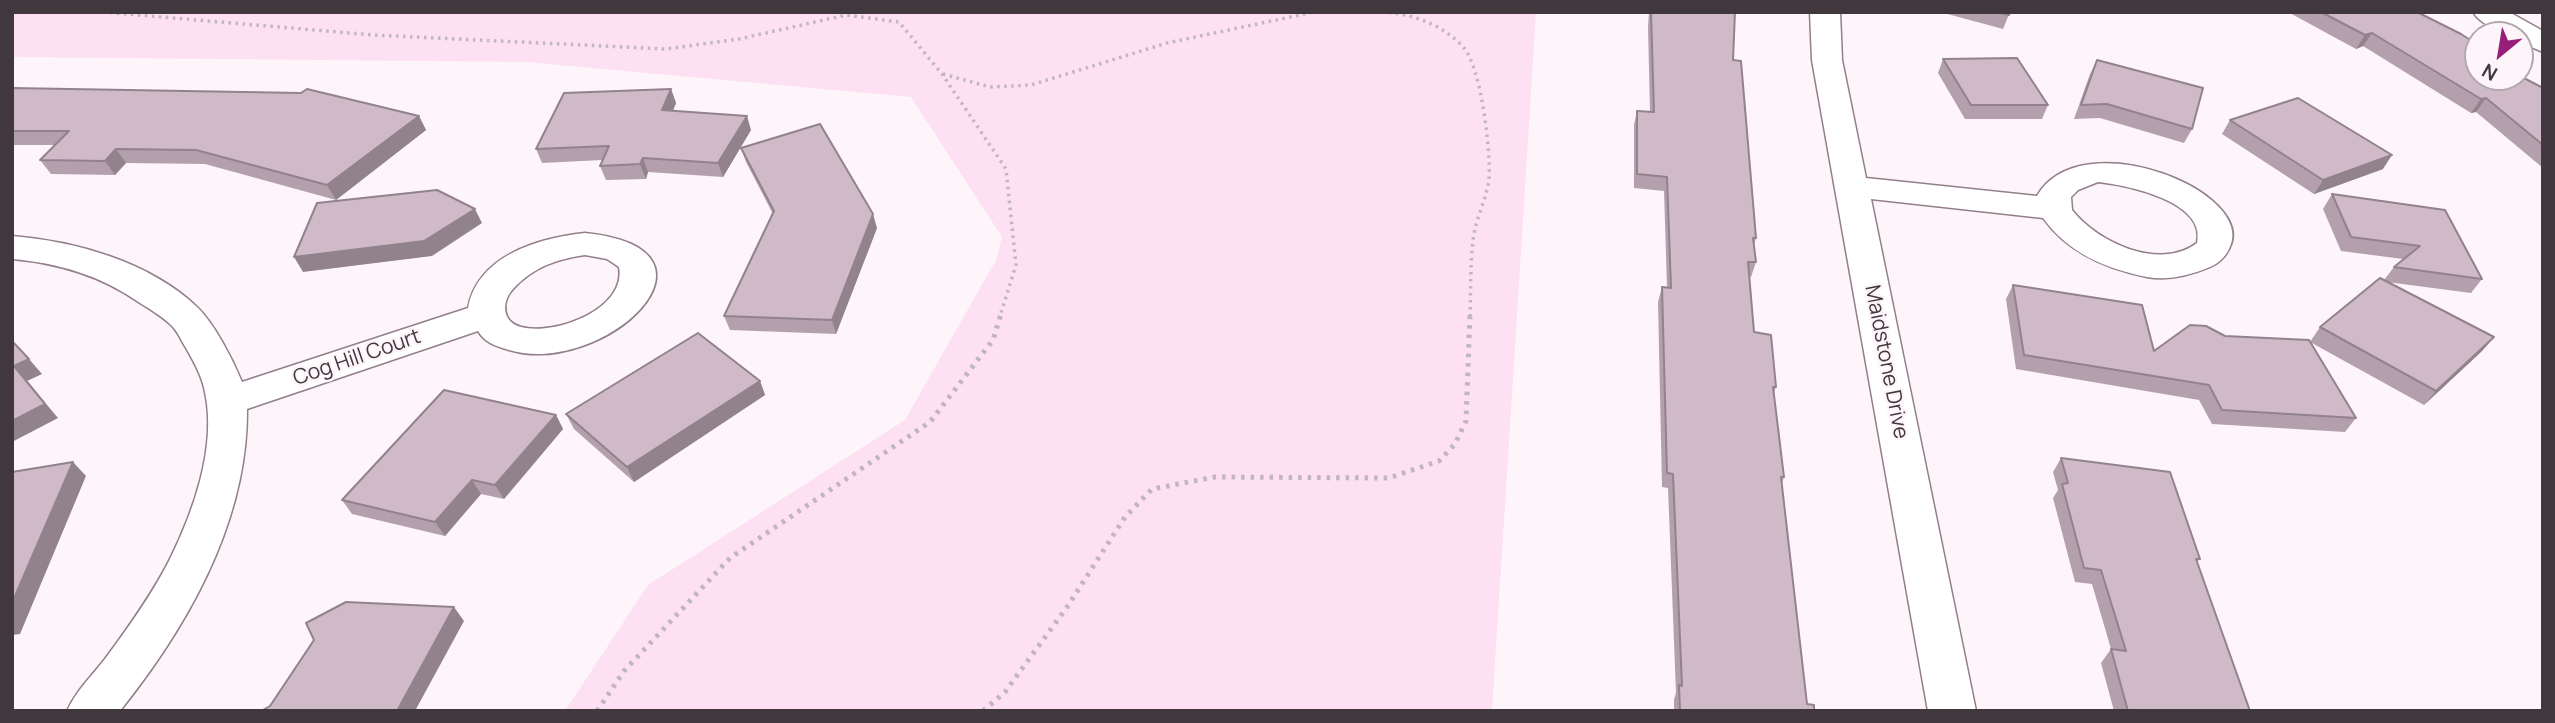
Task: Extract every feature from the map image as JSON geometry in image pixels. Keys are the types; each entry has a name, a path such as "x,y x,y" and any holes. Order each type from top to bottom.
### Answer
{"street":[{"name":"Maidstone Drive","path":"1825,12 1827,60 1952,711"},
{"path":"2487,12 2543,43"},
{"path":"1853,187 2056,209"},
{"path":"12,247 93,262 128,276 184,315 218,368 227,401 228,449 193,561 127,670 91,711"},
{"name":"Cog Hill Court","path":"227,401 486,314"}],"path":[{"path":"103,12 373,35 666,48 739,39 846,15 899,22 942,74 1006,169 1016,265 993,340 930,422 730,558 624,671 597,711"},
{"path":"942,74 989,87 1029,85 1067,77 1138,51 1225,27 1314,12"},
{"path":"983,711 1005,691 1066,607 1125,517 1152,489 1215,477 1389,478 1439,461 1455,444 1466,421 1473,238 1489,181 1490,149 1477,80 1465,49 1438,28 1402,13 1382,12"}],"shaded area":[{"path":"12,12 1536,12 1492,711 565,711 648,585 905,420 996,260 1002,237 911,97 526,62 12,57"}],"building":[{"path":"1651,12 1735,12 1733,60 1741,61 1756,238 1753,238 1756,262 1748,262 1754,332 1771,335 1776,387 1773,387 1784,477 1781,477 1807,704 1814,705 1814,711 1680,711 1679,685 1682,686 1673,474 1667,473 1662,287 1671,288 1667,177 1637,174 1637,111 1654,112"},
{"path":"2321,12 2417,12 2461,34 2464,36 2464,89 2372,33 2365,35"},
{"path":"2017,58 2048,105 1971,105 1943,59"},
{"path":"2097,60 2203,88 2192,129 2107,104 2081,105"},
{"path":"2534,83 2543,88 2543,145 2486,98 2481,99 2468,91 2534,91"},
{"path":"12,88 301,93 307,89 419,116 327,185 196,150 116,149 105,161 40,160 69,131 12,131"},
{"path":"671,89 662,110 747,116 718,163 643,158 640,164 600,166 609,146 536,149 564,93"},
{"path":"2298,98 2392,155 2323,180 2230,120"},
{"path":"820,124 873,214 832,320 724,316 774,211 741,148"},
{"path":"437,190 475,209 424,241 294,257 317,203"},
{"path":"2332,194 2445,210 2482,279 2394,267 2420,246 2351,237"},
{"path":"2380,278 2494,337 2436,391 2320,327"},
{"path":"2013,285 2142,305 2154,351 2190,325 2206,326 2225,336 2309,340 2356,418 2222,410 2209,385 2024,355"},
{"path":"698,333 760,381 627,467 566,414"},
{"path":"12,341 29,359 14,366 45,404 12,421"},
{"path":"444,390 556,415 495,485 472,480 435,522 342,500"},
{"path":"2061,458 2170,472 2200,559 2196,559 2250,711 2128,711 2111,649 2126,651 2101,570 2084,568 2062,484 2068,483"},
{"path":"73,462 12,603 12,472"},
{"path":"346,602 454,607 397,711 261,711 270,706 314,640 306,623"}]}
